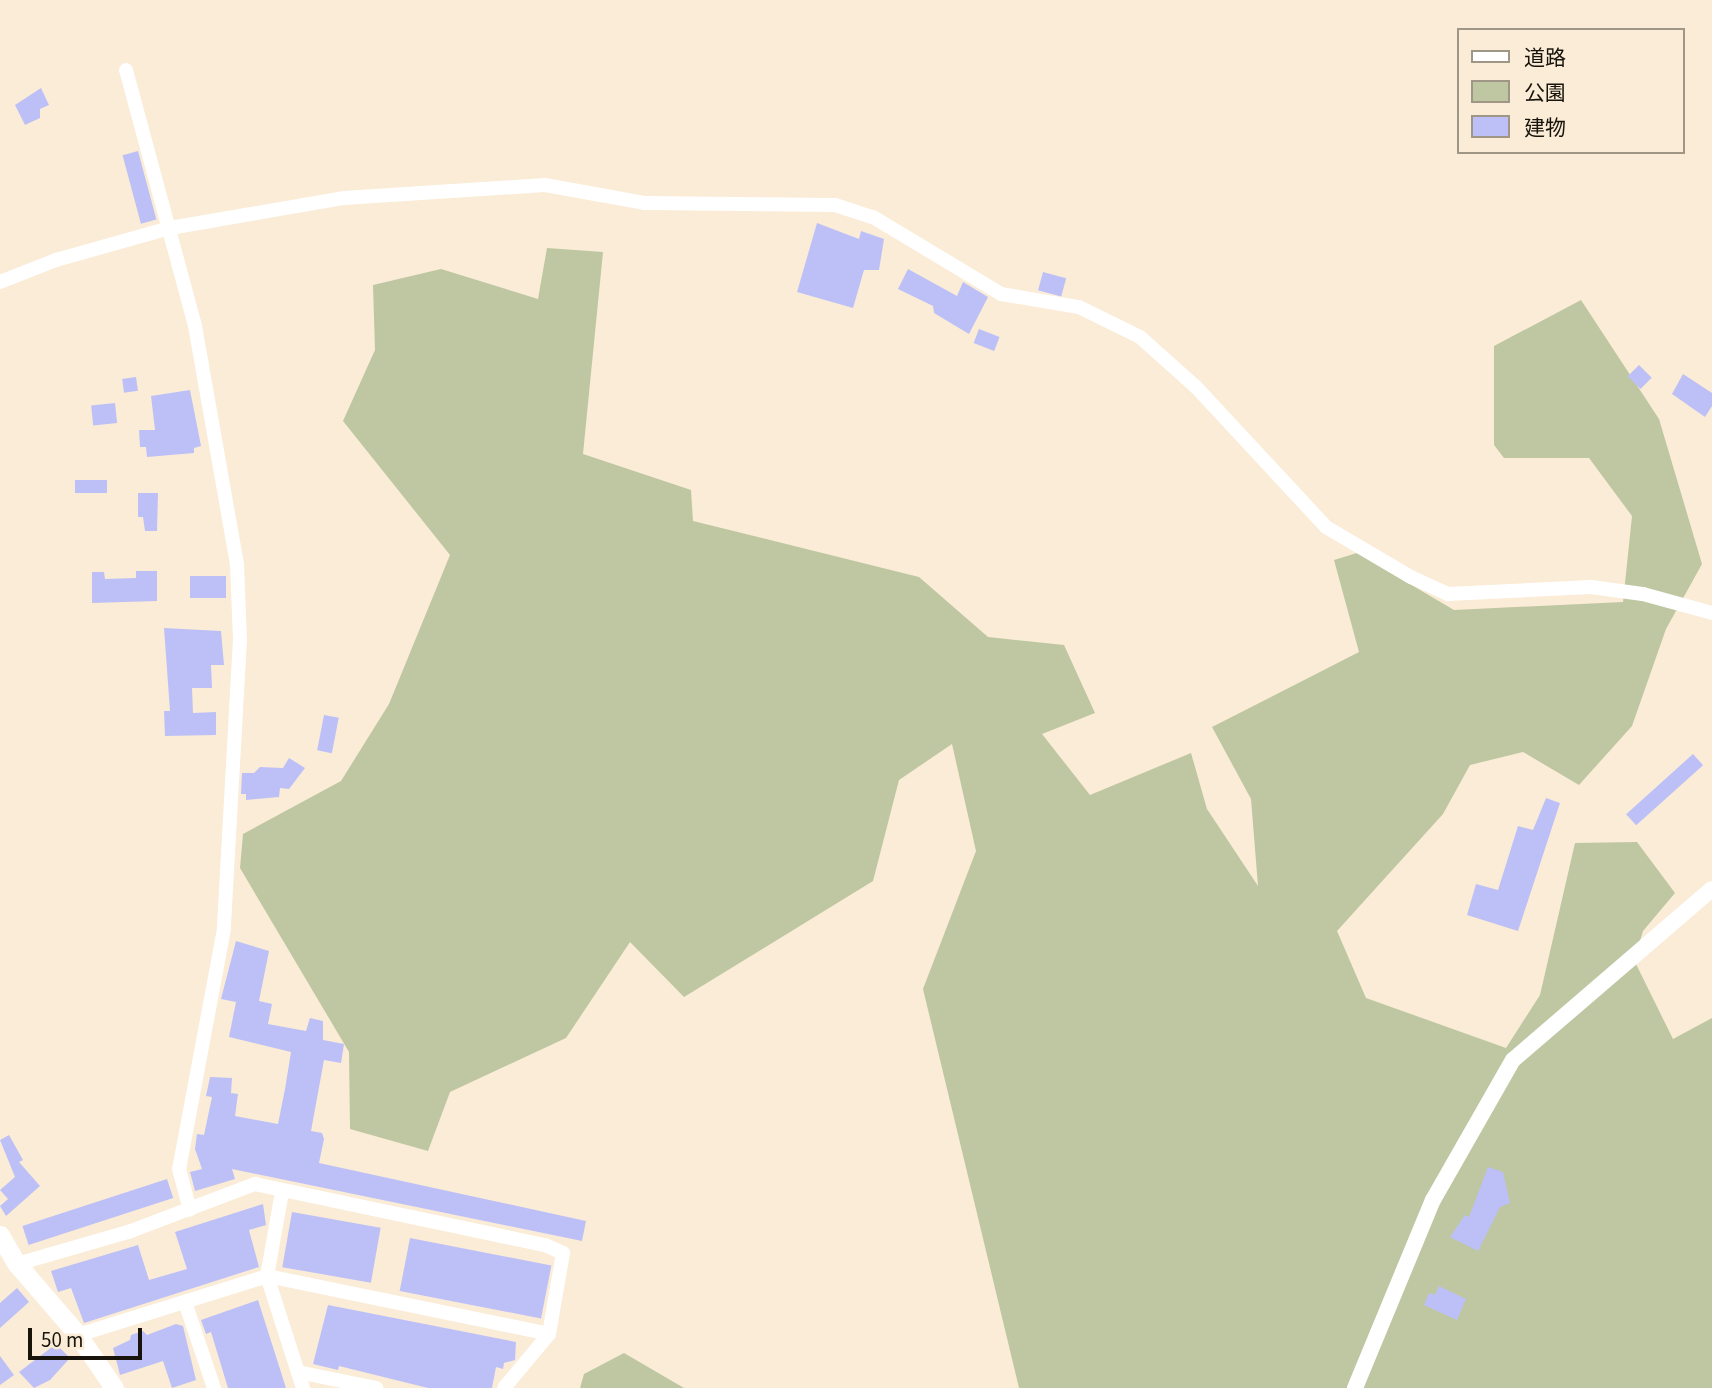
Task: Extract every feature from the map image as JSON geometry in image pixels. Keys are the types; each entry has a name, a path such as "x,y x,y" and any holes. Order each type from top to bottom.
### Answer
{"main road":[{"path":"0,1235 16,1264 78,1335 114,1388"}],"street":[{"path":"126,70 170,228 209,391 237,565 240,639 225,929 178,1169 190,1210"},
{"path":"0,282 56,260 170,228 344,198 545,185 645,203 835,205 873,217 1001,294 1079,307 1140,337 1196,387 1326,527 1411,577 1448,594 1591,587 1643,594 1712,613"},
{"path":"1354,1388 1433,1200 1513,1060 1712,889"},
{"path":"16,1264 190,1210 255,1184 282,1192 545,1245 563,1253 549,1334 504,1388"},
{"path":"282,1192 267,1276 303,1388"},
{"path":"78,1335 267,1276 549,1334"},
{"path":"185,1302 214,1388"},
{"path":"298,1372 376,1388"}],"green space":[{"path":"547,248 603,252 583,454 691,490 693,521 919,577 988,637 1064,645 1095,713 1042,734 1090,795 1191,753 1207,809 1258,886 1251,799 1212,727 1359,652 1334,560 1357,553 1454,610 1623,602 1632,516 1589,458 1504,458 1494,445 1494,346 1581,300 1659,419 1702,564 1666,629 1632,726 1579,785 1523,752 1470,765 1443,814 1337,931 1366,998 1506,1048 1540,995 1575,843 1637,842 1675,893 1643,931 1634,960 1673,1039 1712,1018 1712,1388 1019,1388 923,989 976,851 952,744 899,780 873,881 684,997 630,942 566,1038 450,1092 428,1151 350,1129 349,1052 240,868 243,834 341,781 389,704 450,555 343,421 375,350 373,285 441,269 538,299"},
{"path":"624,1353 684,1388 580,1388 584,1374"}],"building":[{"path":"41,88 49,105 40,109 40,118 25,125 15,105"},
{"path":"138,151 156,220 141,224 123,155"},
{"path":"817,223 859,239 861,231 884,239 879,270 864,270 853,308 797,292"},
{"path":"908,269 957,296 963,282 988,297 969,334 934,313 933,306 898,289"},
{"path":"1043,272 1066,278 1061,297 1038,290"},
{"path":"979,329 1000,337 994,351 974,343"},
{"path":"1639,365 1652,378 1640,389 1628,376"},
{"path":"1683,374 1712,393 1712,406 1705,417 1672,394"},
{"path":"136,377 138,391 124,393 122,379"},
{"path":"190,390 201,446 194,448 194,453 147,457 146,447 140,447 139,430 155,430 151,396"},
{"path":"115,403 117,423 93,425 91,406"},
{"path":"75,480 107,480 107,493 75,493"},
{"path":"138,493 158,493 157,531 145,531 143,517 138,517"},
{"path":"136,571 157,571 157,601 92,603 92,572 104,572 105,579 136,578"},
{"path":"190,576 226,576 226,598 190,598"},
{"path":"164,628 221,631 224,665 211,665 212,688 192,688 193,713 216,712 216,735 165,736 164,711 170,711"},
{"path":"324,715 339,718 332,753 317,750"},
{"path":"1693,754 1703,765 1636,825 1626,814"},
{"path":"289,758 305,768 289,789 280,788 279,797 246,800 246,794 241,794 242,773 254,773 260,767 283,768"},
{"path":"1546,798 1560,803 1518,931 1467,915 1476,884 1498,890 1518,826 1533,830"},
{"path":"236,941 269,951 259,1001 272,1004 268,1024 306,1031 310,1018 323,1021 323,1040 344,1044 341,1063 324,1060 311,1131 322,1133 324,1139 319,1163 586,1221 582,1241 232,1169 235,1179 195,1191 190,1172 202,1169 195,1149 197,1134 204,1135 212,1097 206,1096 210,1077 232,1078 231,1093 238,1094 235,1116 278,1124 285,1089 291,1052 229,1037 236,1002 221,999"},
{"path":"9,1135 23,1160 19,1162 40,1186 6,1216 0,1206 8,1199 0,1190 15,1177 0,1140"},
{"path":"1488,1167 1503,1172 1510,1203 1500,1207 1478,1251 1450,1237 1465,1215 1469,1217"},
{"path":"167,1179 173,1198 29,1245 22,1226"},
{"path":"263,1204 266,1225 249,1230 259,1267 84,1323 71,1288 58,1292 51,1271 138,1245 149,1280 187,1269 175,1232"},
{"path":"292,1212 381,1228 371,1283 282,1267"},
{"path":"410,1238 551,1265 541,1318 400,1291"},
{"path":"1439,1286 1466,1299 1457,1320 1424,1305 1429,1293 1435,1295"},
{"path":"17,1288 29,1302 0,1328 0,1303"},
{"path":"258,1300 286,1388 228,1388 211,1332 206,1334 201,1320"},
{"path":"328,1305 516,1342 515,1360 504,1363 503,1369 496,1367 492,1388 428,1388 339,1366 338,1370 313,1364"},
{"path":"176,1324 183,1326 196,1380 172,1388 163,1361 120,1375 113,1348 130,1340 131,1335 143,1331 147,1335"},
{"path":"56,1344 70,1358 50,1380 34,1388 19,1372"},
{"path":"0,1356 14,1375 0,1385"}]}
